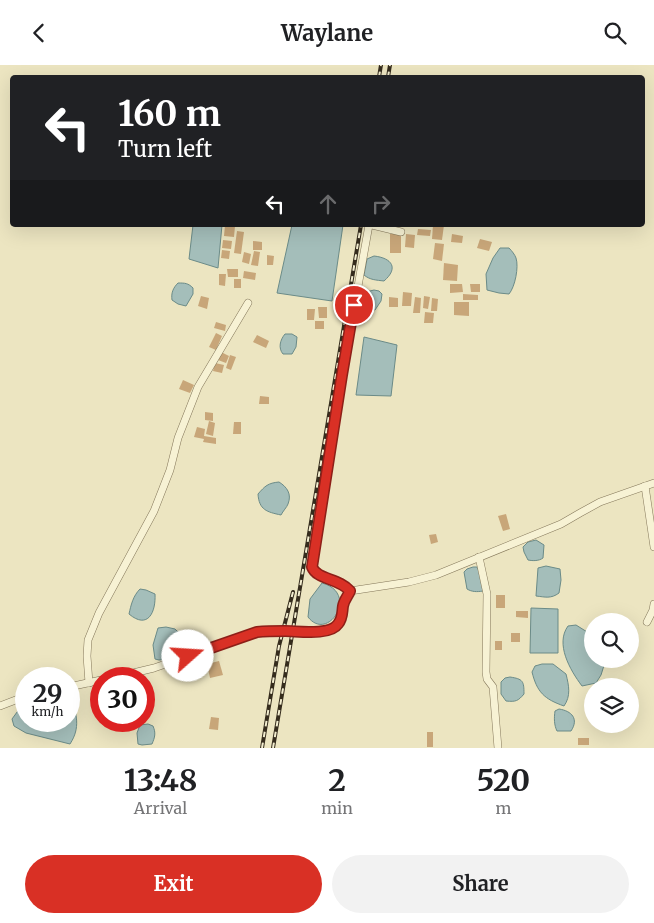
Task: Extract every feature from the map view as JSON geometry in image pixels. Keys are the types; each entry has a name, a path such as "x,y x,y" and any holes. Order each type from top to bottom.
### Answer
{"street":[{"path":"350,591 346,586 318,575 312,567 342,375 370,227"},
{"path":"379,227 402,232"},
{"path":"80,685 89,683 88,640 99,613 154,511 170,469 178,438 198,387 248,303"},
{"path":"350,591 410,582 436,575 561,524 600,502 654,483"},
{"path":"645,486 654,547"},
{"path":"479,557 486,594 486,672 487,679 493,687 498,748"},
{"path":"155,668 257,632 330,631 340,623 343,606 350,591"},
{"path":"647,622 654,604"},
{"path":"0,706 15,701"}],"water":[{"path":"193,227 222,227 218,268 189,259"},
{"path":"292,227 343,227 332,301 277,293"},
{"path":"500,248 509,248 517,262 515,282 509,294 487,290 486,274"},
{"path":"374,256 385,259 391,264 391,272 384,281 371,279 364,275 367,259"},
{"path":"178,283 190,285 193,288 193,294 186,306 172,300 173,291"},
{"path":"374,290 382,294 381,301 375,310 365,307 362,303 366,292"},
{"path":"285,334 292,334 297,337 296,347 292,354 283,354 280,349 281,341"},
{"path":"364,337 397,345 391,396 356,395"},
{"path":"279,482 289,494 289,500 281,515 272,513 262,507 258,494 267,485"},
{"path":"536,540 544,545 543,558 536,561 528,560 523,547 528,542"},
{"path":"546,566 560,569 559,593 551,597 536,596 538,568"},
{"path":"477,567 481,576 483,591 467,589 464,572"},
{"path":"322,583 333,588 339,596 340,605 337,613 324,624 316,623 308,617 310,599"},
{"path":"140,589 155,594 154,607 150,617 141,620 129,614 134,598"},
{"path":"531,608 558,609 558,653 530,653"},
{"path":"576,625 584,630 584,668 603,668 599,678 584,678 584,686 582,686 573,672 566,657 563,641 564,633 568,626"},
{"path":"158,628 175,629 179,633 180,641 175,658 155,659 153,645"},
{"path":"553,664 566,674 569,691 564,706 551,701 542,694 536,685 532,672 535,666"},
{"path":"510,677 522,681 524,686 524,694 515,701 506,701 501,694 501,682 505,678"},
{"path":"559,709 573,716 574,723 571,731 557,731 555,711"},
{"path":"15,715 15,727 14,726 12,719"},
{"path":"24,732 76,732 70,744"},
{"path":"155,732 152,744 138,744 137,733"}],"building":[{"path":"225,227 235,227 234,237 224,236"},
{"path":"433,227 444,227 442,240 432,239"},
{"path":"418,229 431,230 430,236 417,235"},
{"path":"237,231 244,232 241,254 234,253"},
{"path":"390,234 401,234 401,253 390,253"},
{"path":"406,234 415,235 414,248 405,247"},
{"path":"452,234 463,236 462,243 451,242"},
{"path":"480,239 492,242 489,251 477,248"},
{"path":"223,240 232,241 231,249 222,248"},
{"path":"253,241 262,242 262,250 253,250"},
{"path":"435,243 444,244 442,261 433,259"},
{"path":"222,250 230,251 229,259 221,258"},
{"path":"254,251 260,252 258,266 251,265"},
{"path":"244,252 251,254 249,264 242,262"},
{"path":"267,255 274,256 273,265 267,265"},
{"path":"444,263 458,265 457,281 443,280"},
{"path":"227,269 238,269 238,277 228,277"},
{"path":"244,271 256,273 255,280 243,278"},
{"path":"219,274 226,274 225,286 219,285"},
{"path":"234,279 241,279 241,288 234,288"},
{"path":"450,284 462,284 463,292 450,293"},
{"path":"470,284 480,284 480,292 471,292"},
{"path":"403,292 412,293 411,306 402,306"},
{"path":"463,294 478,295 478,300 463,300"},
{"path":"201,296 209,298 207,309 198,306"},
{"path":"424,296 430,297 428,309 423,308"},
{"path":"389,297 398,298 398,307 389,307"},
{"path":"415,297 421,298 420,313 413,313"},
{"path":"432,298 438,299 437,311 431,311"},
{"path":"454,302 469,302 469,316 454,315"},
{"path":"318,307 327,307 327,318 319,318"},
{"path":"307,309 315,309 314,320 307,320"},
{"path":"425,312 434,313 433,323 424,323"},
{"path":"315,321 324,321 324,329 315,329"},
{"path":"216,322 226,325 225,331 214,328"},
{"path":"216,333 222,336 216,350 209,347"},
{"path":"257,335 269,341 266,348 253,342"},
{"path":"221,352 229,356 226,363 218,360"},
{"path":"230,355 236,357 231,370 226,368"},
{"path":"215,363 224,365 222,373 213,371"},
{"path":"183,380 194,385 190,393 179,389"},
{"path":"260,396 269,397 269,404 259,404"},
{"path":"205,412 213,413 213,421 205,420"},
{"path":"209,421 215,423 213,436 206,434"},
{"path":"234,422 241,422 241,434 233,434"},
{"path":"197,427 205,429 204,436 216,438 216,444 203,442 204,439 194,437"},
{"path":"506,514 510,529 503,531 498,516"},
{"path":"436,534 438,542 431,544 429,535"},
{"path":"496,595 505,595 505,608 496,608"},
{"path":"516,611 528,611 528,618 516,617"},
{"path":"511,633 520,633 520,642 511,642"},
{"path":"495,641 502,641 502,650 495,650"},
{"path":"219,661 223,675 210,678 207,664"},
{"path":"211,717 219,718 218,730 209,729"},
{"path":"427,732 433,732 433,747 427,747"},
{"path":"578,738 589,738 589,745 578,745"}],"railway":[{"path":"379,75 381,65"},
{"path":"388,75 390,65"},
{"path":"273,748 361,227"},
{"path":"262,748 279,646 293,592"}],"route":[{"path":"188,656 257,632 330,631 340,623 344,601 350,591 346,586 318,575 312,567 354,305"}]}
